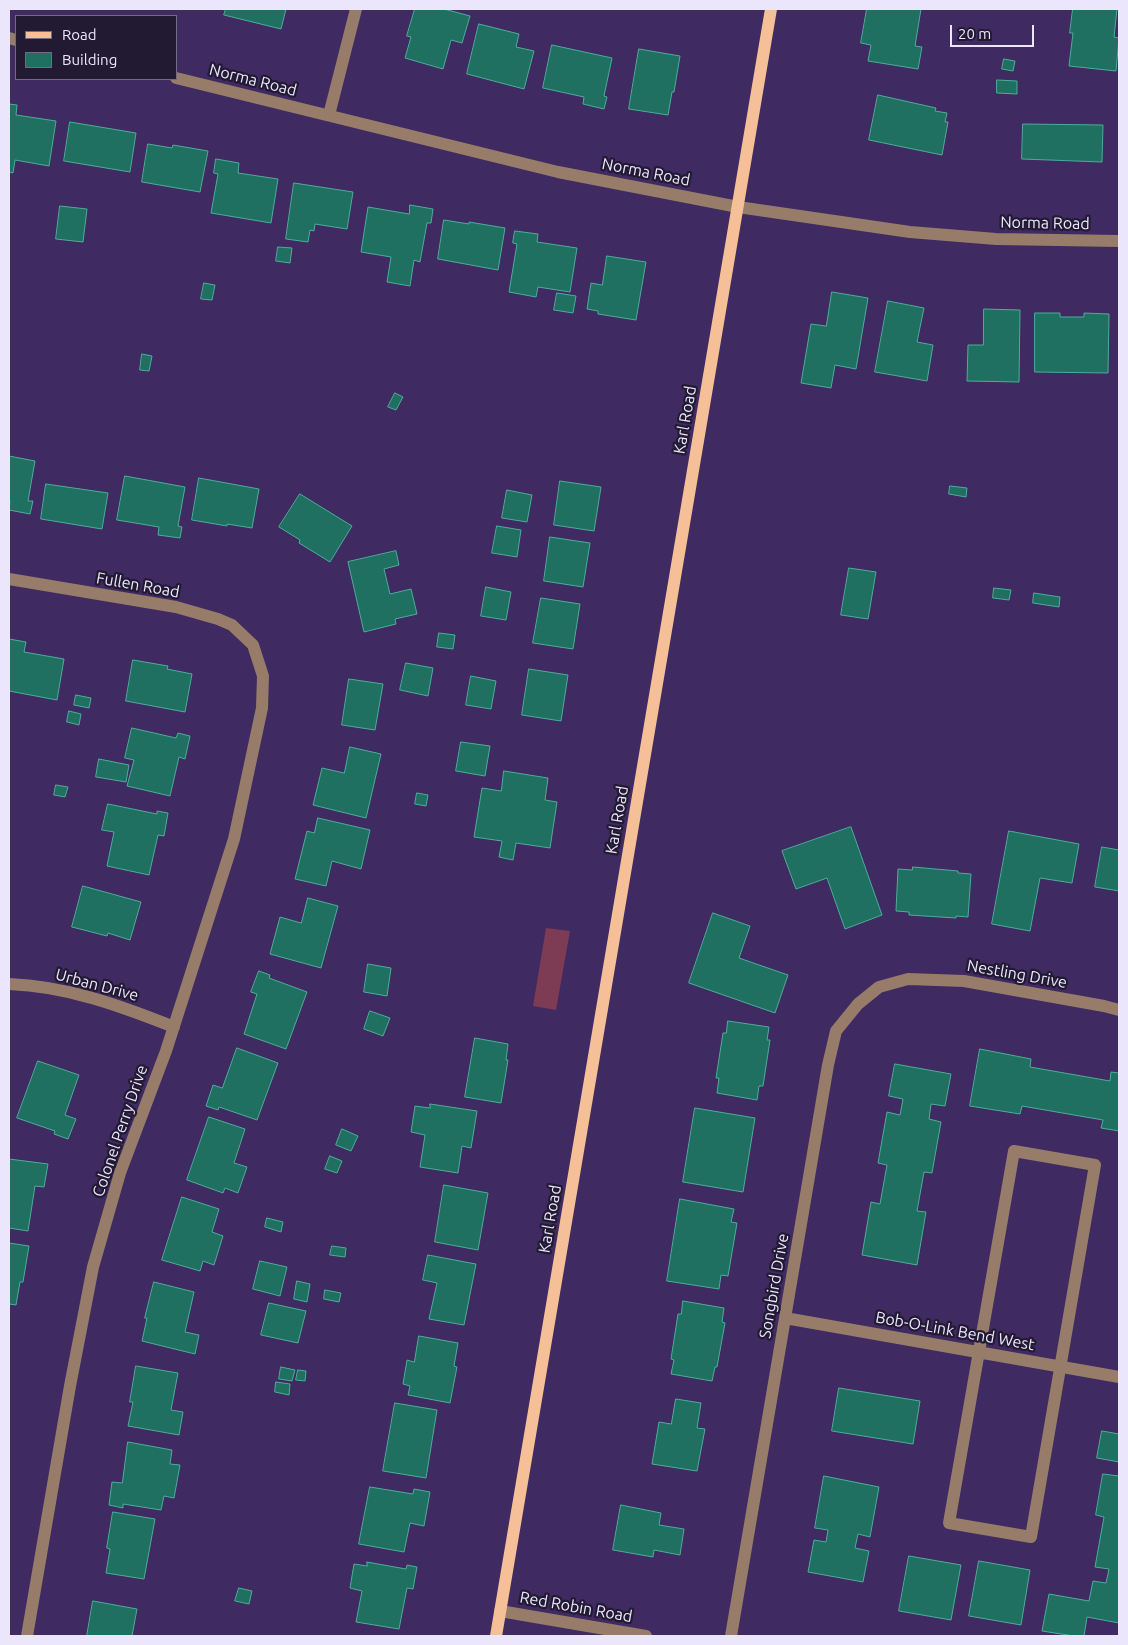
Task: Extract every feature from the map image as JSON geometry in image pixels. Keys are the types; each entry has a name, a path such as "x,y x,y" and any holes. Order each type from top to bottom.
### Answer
{"main road":[{"name":"Karl Road","path":"496,1636 771,9"}],"street":[{"path":"329,115 356,9"},
{"name":"Norma Road","path":"178,78 558,172 738,207 910,232 996,239 1119,241"},
{"name":"Fullen Road","path":"9,579 185,610 232,625 253,644"},
{"name":"Colonel Perry Drive","path":"27,1636 70,1386 93,1267 120,1173 174,1027 234,839 262,708 263,676 253,644"},
{"name":"Nestling Drive","path":"908,980 964,981 1119,1010"},
{"name":"Songbird Drive","path":"731,1636 828,1065 836,1031 858,1004 879,987 908,980"},
{"name":"Urban Drive","path":"9,984 71,992 126,1008 174,1027"},
{"path":"1014,1151 1095,1165 1060,1366 1031,1537 949,1523 1014,1151"},
{"name":"Bob-O-Link Bend West","path":"785,1318 1119,1377"},
{"name":"Red Robin Road","path":"500,1611 646,1636"}],"shaded area":[{"path":"546,928 570,931 556,1010 533,1006"}],"building":[{"path":"226,9 286,9 281,29 224,15"},
{"path":"415,9 444,9 470,16 462,43 451,40 443,69 405,58 411,37 407,36"},
{"path":"867,9 921,9 915,46 922,47 918,69 868,61 871,45 861,43"},
{"path":"1073,9 1117,9 1114,37 1119,38 1116,71 1069,66 1073,33 1070,33"},
{"path":"479,24 519,34 516,47 534,51 524,89 467,74"},
{"path":"552,45 612,58 604,96 607,97 604,109 583,104 584,97 543,88"},
{"path":"639,49 680,56 668,115 629,109"},
{"path":"1004,59 1015,61 1013,71 1002,69"},
{"path":"997,80 1017,81 1017,94 997,93"},
{"path":"878,95 936,108 935,111 947,113 945,122 948,122 942,155 869,140"},
{"path":"9,104 17,105 16,115 56,121 49,166 15,160 13,173 9,172"},
{"path":"70,122 136,133 130,172 64,161"},
{"path":"1023,124 1103,125 1102,162 1022,159"},
{"path":"148,144 172,148 173,145 208,151 200,192 142,182"},
{"path":"216,159 239,163 238,173 278,179 271,223 211,213 218,174 214,173"},
{"path":"294,183 353,192 347,229 315,224 314,231 310,230 308,242 286,239"},
{"path":"410,205 433,209 431,223 427,223 420,262 414,260 410,286 387,282 391,257 361,252 368,207 409,214"},
{"path":"60,206 87,209 83,242 56,239"},
{"path":"444,220 505,228 498,270 438,259"},
{"path":"515,231 538,234 537,242 577,248 570,292 538,287 536,297 509,292 517,244 513,243"},
{"path":"278,247 292,248 290,263 276,261"},
{"path":"607,256 646,262 636,320 598,314 598,311 587,309 591,283 602,285"},
{"path":"204,283 215,285 212,300 201,299"},
{"path":"832,292 868,298 856,369 835,365 831,388 801,383 811,324 826,326"},
{"path":"557,293 576,296 573,313 554,310"},
{"path":"888,301 924,308 917,342 933,345 927,381 875,372"},
{"path":"984,309 1020,310 1019,382 967,381 968,345 983,345"},
{"path":"1035,313 1060,313 1060,317 1084,317 1084,313 1109,314 1108,373 1035,372"},
{"path":"142,354 152,356 149,371 140,370"},
{"path":"395,393 403,397 396,410 388,407"},
{"path":"9,456 35,461 28,501 33,501 30,514 9,510"},
{"path":"125,476 185,487 178,526 182,527 180,538 158,535 159,527 117,520"},
{"path":"199,478 259,489 252,528 192,520"},
{"path":"560,481 601,487 594,531 554,525"},
{"path":"46,484 108,493 102,529 41,519"},
{"path":"950,486 967,488 966,497 949,494"},
{"path":"507,490 532,495 527,522 502,518"},
{"path":"300,494 352,526 330,562 299,543 300,540 279,527"},
{"path":"497,526 521,530 517,557 492,553"},
{"path":"550,537 590,543 583,587 544,581"},
{"path":"396,551 399,565 384,569 390,594 411,589 417,614 395,619 396,624 364,632 348,562"},
{"path":"849,568 876,572 868,619 841,615"},
{"path":"486,587 511,592 506,620 481,616"},
{"path":"994,588 1011,590 1009,600 993,598"},
{"path":"1034,593 1060,597 1059,607 1033,603"},
{"path":"541,598 580,604 573,649 533,643"},
{"path":"439,633 455,635 453,649 437,647"},
{"path":"9,639 26,642 24,652 64,659 57,700 9,691"},
{"path":"133,660 168,666 167,669 192,674 185,712 126,701"},
{"path":"406,663 433,668 428,696 400,690"},
{"path":"529,669 568,675 561,721 522,715"},
{"path":"471,676 496,681 491,709 466,705"},
{"path":"349,679 383,684 375,730 342,725"},
{"path":"76,695 91,698 89,708 74,705"},
{"path":"69,711 81,714 79,725 67,722"},
{"path":"132,728 176,738 178,733 190,736 185,759 179,757 170,796 127,786 134,760 125,758"},
{"path":"461,742 490,746 485,776 456,771"},
{"path":"350,747 381,754 366,818 313,805 322,768 344,773"},
{"path":"99,759 129,765 126,782 96,777"},
{"path":"504,771 548,778 545,800 557,802 550,848 516,843 513,860 499,857 502,841 474,837 482,788 501,791"},
{"path":"56,785 68,787 65,797 54,795"},
{"path":"417,793 428,795 426,806 415,804"},
{"path":"108,804 157,814 157,811 168,813 164,836 158,835 149,875 107,866 114,832 102,830"},
{"path":"318,818 370,830 361,869 332,861 326,886 295,879 307,831 314,833"},
{"path":"851,827 882,915 845,929 827,878 796,889 782,851"},
{"path":"1009,831 1079,844 1072,883 1040,878 1030,931 992,924"},
{"path":"1102,847 1119,850 1119,891 1095,887"},
{"path":"913,867 971,874 968,917 909,915 909,912 896,911 898,869 912,870"},
{"path":"83,886 141,902 130,940 108,933 107,936 72,927"},
{"path":"308,898 338,906 321,968 270,954 280,917 301,923"},
{"path":"713,913 750,926 739,958 788,975 775,1013 689,983"},
{"path":"368,964 391,968 387,996 364,992"},
{"path":"259,971 270,975 269,978 307,992 286,1049 244,1034 257,994 251,992"},
{"path":"370,1011 390,1018 383,1036 364,1029"},
{"path":"728,1021 769,1027 767,1040 770,1040 763,1086 759,1086 757,1100 717,1093 719,1078 716,1078 723,1033 726,1033"},
{"path":"475,1038 508,1044 506,1060 508,1060 501,1103 465,1097"},
{"path":"237,1048 278,1063 257,1120 219,1107 218,1110 206,1106 213,1085 222,1088"},
{"path":"980,1049 1031,1059 1030,1067 1110,1081 1111,1072 1119,1073 1119,1131 1101,1128 1103,1120 1022,1106 1020,1114 970,1106"},
{"path":"38,1061 79,1075 65,1115 76,1119 68,1139 54,1134 55,1131 17,1118"},
{"path":"895,1064 951,1074 945,1106 931,1104 929,1119 941,1122 932,1173 924,1172 917,1211 926,1212 917,1265 862,1255 871,1202 880,1204 887,1165 878,1163 887,1112 900,1115 903,1099 889,1096"},
{"path":"430,1104 477,1111 471,1148 462,1146 458,1173 420,1167 425,1135 411,1132 415,1106 430,1108"},
{"path":"695,1108 755,1118 743,1192 683,1182"},
{"path":"209,1117 245,1129 234,1163 247,1167 238,1193 225,1188 223,1193 187,1180"},
{"path":"342,1129 358,1136 351,1151 336,1145"},
{"path":"330,1156 342,1161 337,1173 325,1169"},
{"path":"9,1159 48,1164 44,1187 35,1186 28,1231 9,1228"},
{"path":"444,1185 488,1193 478,1250 435,1242"},
{"path":"182,1197 219,1209 212,1232 223,1236 214,1265 203,1261 200,1271 162,1260"},
{"path":"680,1199 734,1209 731,1222 737,1223 728,1276 721,1275 719,1289 667,1281"},
{"path":"267,1218 283,1222 281,1232 265,1227"},
{"path":"9,1243 29,1246 23,1282 20,1282 16,1305 9,1304"},
{"path":"332,1246 346,1248 345,1257 330,1255"},
{"path":"428,1255 476,1264 464,1325 429,1319 437,1283 423,1280"},
{"path":"260,1261 287,1267 280,1296 253,1289"},
{"path":"297,1281 310,1284 307,1302 294,1299"},
{"path":"154,1282 194,1292 185,1332 199,1335 195,1354 142,1341 147,1318 145,1318"},
{"path":"325,1290 341,1293 339,1302 324,1299"},
{"path":"683,1301 724,1308 722,1322 725,1323 717,1367 715,1367 712,1381 671,1374 674,1360 671,1359 678,1314 681,1314"},
{"path":"269,1303 306,1311 298,1343 261,1335"},
{"path":"419,1336 458,1343 454,1366 457,1367 450,1403 408,1395 410,1386 403,1384 407,1360 414,1362"},
{"path":"136,1366 178,1373 171,1410 183,1412 179,1435 128,1426 133,1402 130,1402"},
{"path":"281,1367 295,1370 292,1381 279,1379"},
{"path":"298,1370 306,1371 305,1381 296,1380"},
{"path":"276,1382 290,1384 289,1395 275,1392"},
{"path":"839,1388 920,1401 913,1444 832,1431"},
{"path":"676,1399 701,1403 697,1428 705,1429 697,1471 652,1464 659,1422 671,1424"},
{"path":"395,1403 437,1410 426,1478 383,1471"},
{"path":"1102,1431 1119,1434 1119,1462 1097,1458"},
{"path":"128,1442 172,1450 170,1464 180,1465 174,1498 164,1496 161,1510 123,1504 123,1508 109,1505 112,1482 122,1483"},
{"path":"1103,1474 1119,1476 1119,1623 1087,1617 1084,1636 1042,1631 1049,1594 1089,1601 1093,1581 1106,1583 1109,1569 1095,1567 1104,1517 1096,1515"},
{"path":"824,1476 879,1487 870,1537 858,1534 855,1548 869,1551 863,1582 808,1572 814,1540 826,1542 828,1530 815,1528"},
{"path":"370,1487 413,1494 414,1489 430,1492 424,1526 410,1523 404,1552 359,1544"},
{"path":"621,1505 661,1513 659,1525 684,1529 680,1555 654,1550 653,1557 613,1550"},
{"path":"113,1512 155,1519 144,1579 106,1573 110,1549 107,1548"},
{"path":"909,1556 961,1565 951,1620 899,1611"},
{"path":"979,1561 1030,1570 1021,1625 969,1616"},
{"path":"367,1562 406,1569 407,1565 417,1567 413,1589 407,1588 399,1629 356,1622 362,1591 350,1588 354,1564 367,1566"},
{"path":"239,1588 252,1591 249,1604 235,1601"},
{"path":"93,1601 137,1609 132,1636 87,1636"}]}
